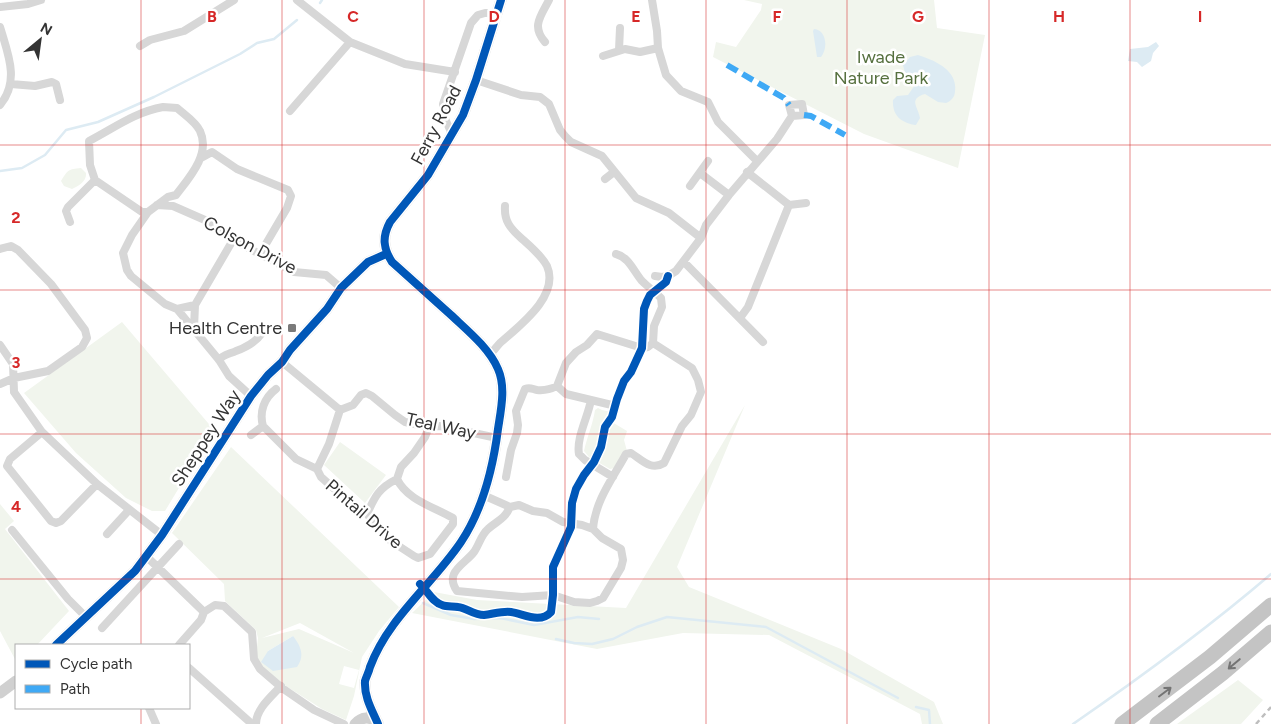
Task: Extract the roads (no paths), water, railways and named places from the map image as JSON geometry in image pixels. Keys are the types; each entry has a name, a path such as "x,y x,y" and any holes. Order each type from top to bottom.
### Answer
{"highway":[{"path":"1122,724 1197,667 1271,605"},
{"path":"1157,724 1223,674 1271,632"}],"street":[{"path":"0,7 28,4 41,0"},
{"path":"140,46 150,40 184,31 234,0"},
{"path":"297,0 350,42 405,64 455,72"},
{"name":"Ferry Road","path":"386,254 384,240 386,229 428,175 451,132 463,115 501,0"},
{"path":"545,42 538,34 538,21 549,0"},
{"path":"652,0 658,48 666,75 680,91 704,100 710,106 718,122 757,161"},
{"path":"451,132 443,114 443,104 455,72 458,57 471,23 478,16 485,13 496,13"},
{"path":"0,27 12,72 11,84 5,99 0,105"},
{"path":"619,50 620,28"},
{"path":"290,111 350,42"},
{"path":"603,56 625,49 640,52 658,48"},
{"path":"476,80 521,95 540,97 549,104 564,136 571,142 602,156 636,198 669,213 701,238"},
{"path":"11,84 35,86 52,82 56,84 60,100"},
{"path":"148,212 142,212 95,180 90,166 89,141 147,110 177,108 200,130 204,143 201,158 176,195 168,197 148,212 132,235 124,253 126,270 165,304 177,310 194,328 229,376 251,396"},
{"path":"655,276 668,276 676,271 684,262 701,238 706,225 746,172 777,139 792,116"},
{"path":"201,158 212,152 236,169 288,190 291,196 287,208 260,254"},
{"path":"690,186 708,161"},
{"path":"605,179 614,172"},
{"path":"746,172 789,205 806,203"},
{"path":"700,173 729,195"},
{"path":"70,222 66,211 68,207 95,180"},
{"name":"Colson Drive","path":"157,205 173,206 214,224 233,240 294,272 326,275 341,288"},
{"path":"740,318 748,307 789,205"},
{"path":"490,354 533,312 542,300 550,283 547,266 508,224 502,212"},
{"path":"194,328 195,305 233,240"},
{"path":"0,249 11,246 18,250 51,284 84,330 86,338 82,347 48,371 14,378 0,384"},
{"path":"379,724 367,700 365,681 374,657 399,616 444,566 473,521 483,496 497,438 502,388 498,368 490,354 465,328 392,262 386,254"},
{"name":"Sheppey Way","path":"85,616 104,599 115,581 126,570 146,556 162,535 251,396 268,375 282,362 290,350 327,309 341,288 368,262 386,254"},
{"path":"506,478 511,450 517,433 516,411 525,390 529,388 538,391 548,390 557,386 566,363 576,352 587,346 597,334 642,348 648,347 653,342 654,326 662,307 661,298 641,280 633,266 616,254"},
{"path":"684,262 763,342"},
{"path":"177,310 195,305"},
{"path":"219,360 222,356 238,351 256,340 262,333"},
{"path":"592,529 599,500 626,454 631,453 651,466 658,466 664,463 682,426 694,410 701,392 692,368 680,362 653,342"},
{"path":"0,344 13,364 14,392 42,432 97,484 162,535"},
{"path":"282,362 340,410 329,444 317,469"},
{"path":"557,386 566,394 616,406"},
{"path":"251,435 263,426 260,413 263,405 276,389"},
{"name":"Teal Way","path":"340,410 353,405 361,395 366,393 405,422 429,428 440,426 497,438"},
{"path":"591,400 588,415 579,438 579,454 585,460 614,477"},
{"name":"Pintail Drive","path":"263,426 296,458 317,469 321,477 357,509 367,514 391,541 418,558 430,554 453,524 453,518 410,495 401,486 398,479"},
{"path":"367,514 383,486 398,479 401,467 414,454 429,428"},
{"path":"42,432 10,459 7,466 51,521 56,523 61,521 97,484"},
{"path":"483,496 510,507 520,505 533,511 546,513 563,522 582,525 592,529 602,538 622,549 624,560 621,568 603,598 590,603 574,602 553,595 522,597 457,591 453,585 458,566 473,553 488,529 504,518 510,507"},
{"path":"107,534 129,510"},
{"path":"12,530 48,580 85,616 57,644"},
{"path":"102,628 179,544"},
{"path":"146,556 204,612"},
{"path":"180,644 201,620 204,612 215,605 224,606 252,632 254,659 260,669 314,710 344,724"},
{"path":"190,669 254,724 263,705 281,686"},
{"path":"0,693 15,682"},
{"path":"358,721 367,700"},
{"path":"149,709 156,724"},
{"path":"336,720 358,721 370,718 379,724"}],"waterway":[{"path":"0,171 22,168 45,155 66,130 98,122 154,97 240,54 257,43 274,39 297,20"},
{"path":"1073,724 1174,652 1271,574"},
{"path":"423,603 451,615 474,619 500,618 534,625 578,617 599,619"},
{"path":"556,639 592,644 613,639 637,627 667,617 766,627 898,698"},
{"path":"916,707 929,710 930,724"}],"railway":[{"path":"1256,724 1271,707"}],"place":[{"name":"Health Centre","path":"292,328"}],"park label":[{"name":"Iwade Nature Park","path":"881,67"}]}
